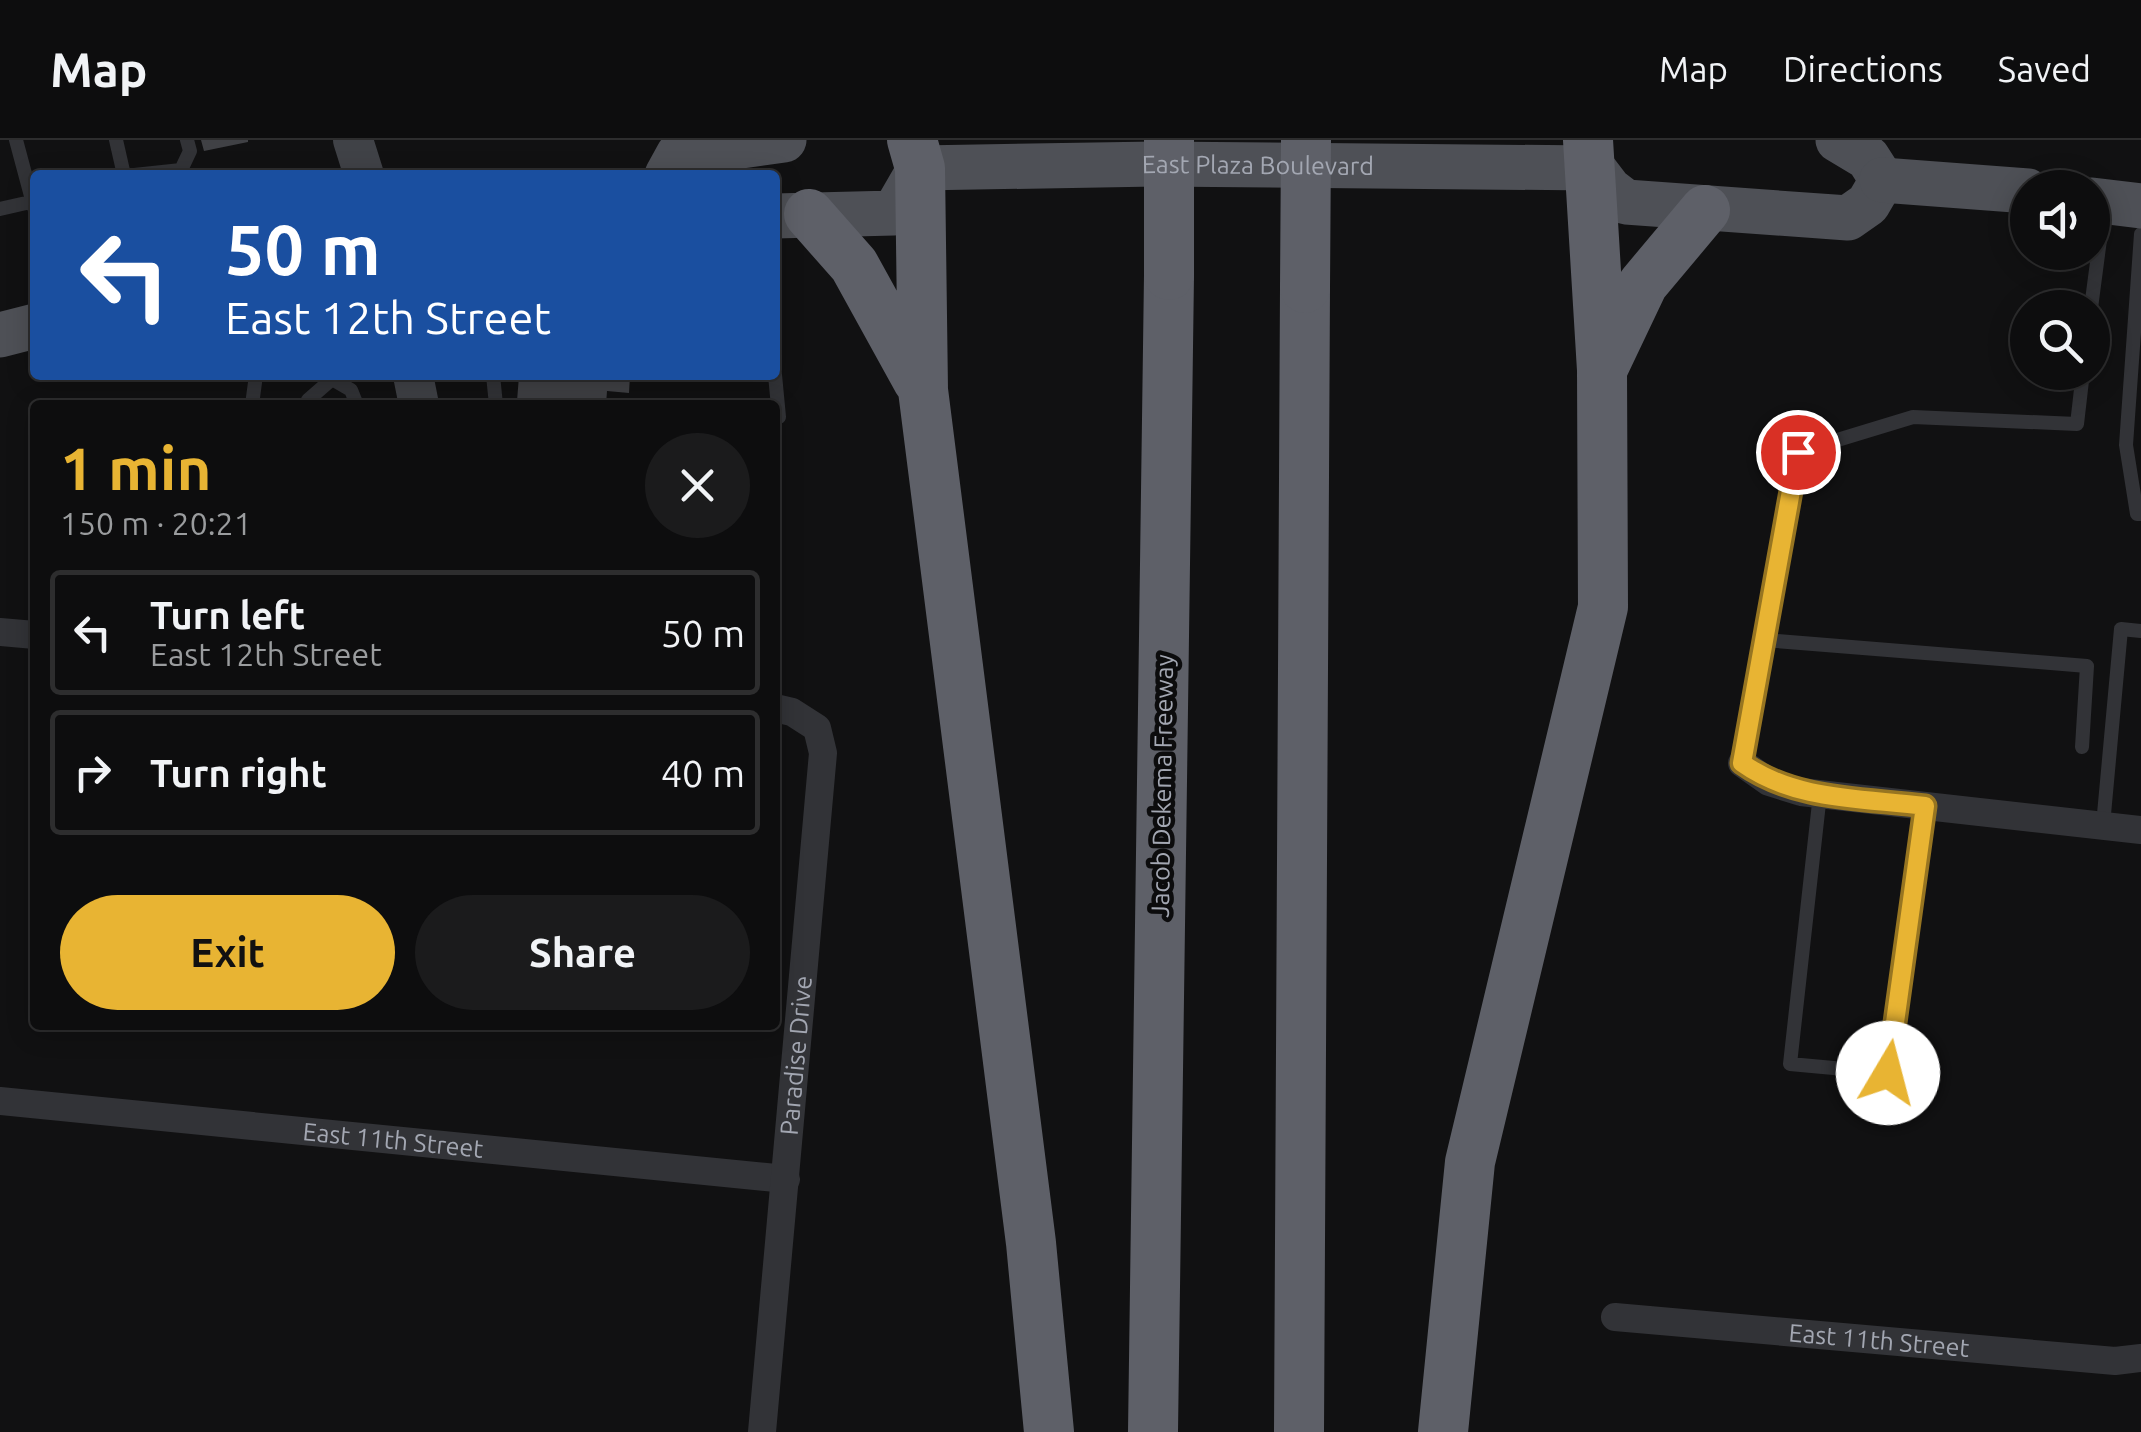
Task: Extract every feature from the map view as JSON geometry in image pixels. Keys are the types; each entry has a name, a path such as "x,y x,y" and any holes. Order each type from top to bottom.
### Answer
{"highway":[{"name":"Jacob Dekema Freeway","path":"1153,1432 1170,140"},
{"path":"1299,1432 1306,140"},
{"path":"911,149 923,390 1031,1243 1049,1432"},
{"path":"1442,1432 1470,1162 1603,608 1597,149"},
{"path":"1602,370 1643,284 1706,210"},
{"path":"792,216 854,266 923,390"}],"main road":[{"path":"669,170 678,155 784,140"},
{"path":"1838,140 1868,158 1882,180"},
{"path":"792,216 894,213 911,149"},
{"name":"East Plaza Boulevard","path":"911,149 1156,164 1597,149"},
{"path":"1597,149 1609,190 1626,202 1848,218 1868,204 1882,180"},
{"path":"1882,180 2010,190"},
{"path":"0,335 30,327"}],"street":[{"path":"353,140 362,170"},
{"path":"0,632 30,635"},
{"name":"Paradise Drive","path":"762,1432 823,753 817,728 780,709"},
{"path":"1742,763 1769,782 1820,794 2141,830"},
{"name":"East 11th Street","path":"0,1101 786,1179"},
{"name":"East 11th Street","path":"1615,1317 2115,1362 2141,1358"}],"lane":[{"path":"16,140 30,190"},
{"path":"116,140 123,170"},
{"path":"181,170 190,151 187,140"},
{"path":"2095,290 2113,203"},
{"path":"0,209 30,205"},
{"path":"2141,234 2126,445 2137,514 2141,514"},
{"path":"308,400 331,380"},
{"path":"334,380 350,390 355,400"},
{"path":"1742,763 1798,452 1913,417 2077,424 2081,390"},
{"path":"2103,825 2120,628 2141,631"},
{"path":"1764,640 2087,666 2082,746"},
{"path":"1820,794 1790,1064 1888,1073 1925,806"}],"building":[{"path":"201,140 248,140 248,142 204,151"},
{"path":"519,380 630,380 629,393 607,391 606,400 517,400"}],"route":[{"path":"1798,452 1742,763 1769,782 1801,792 1925,806 1888,1073"}]}
